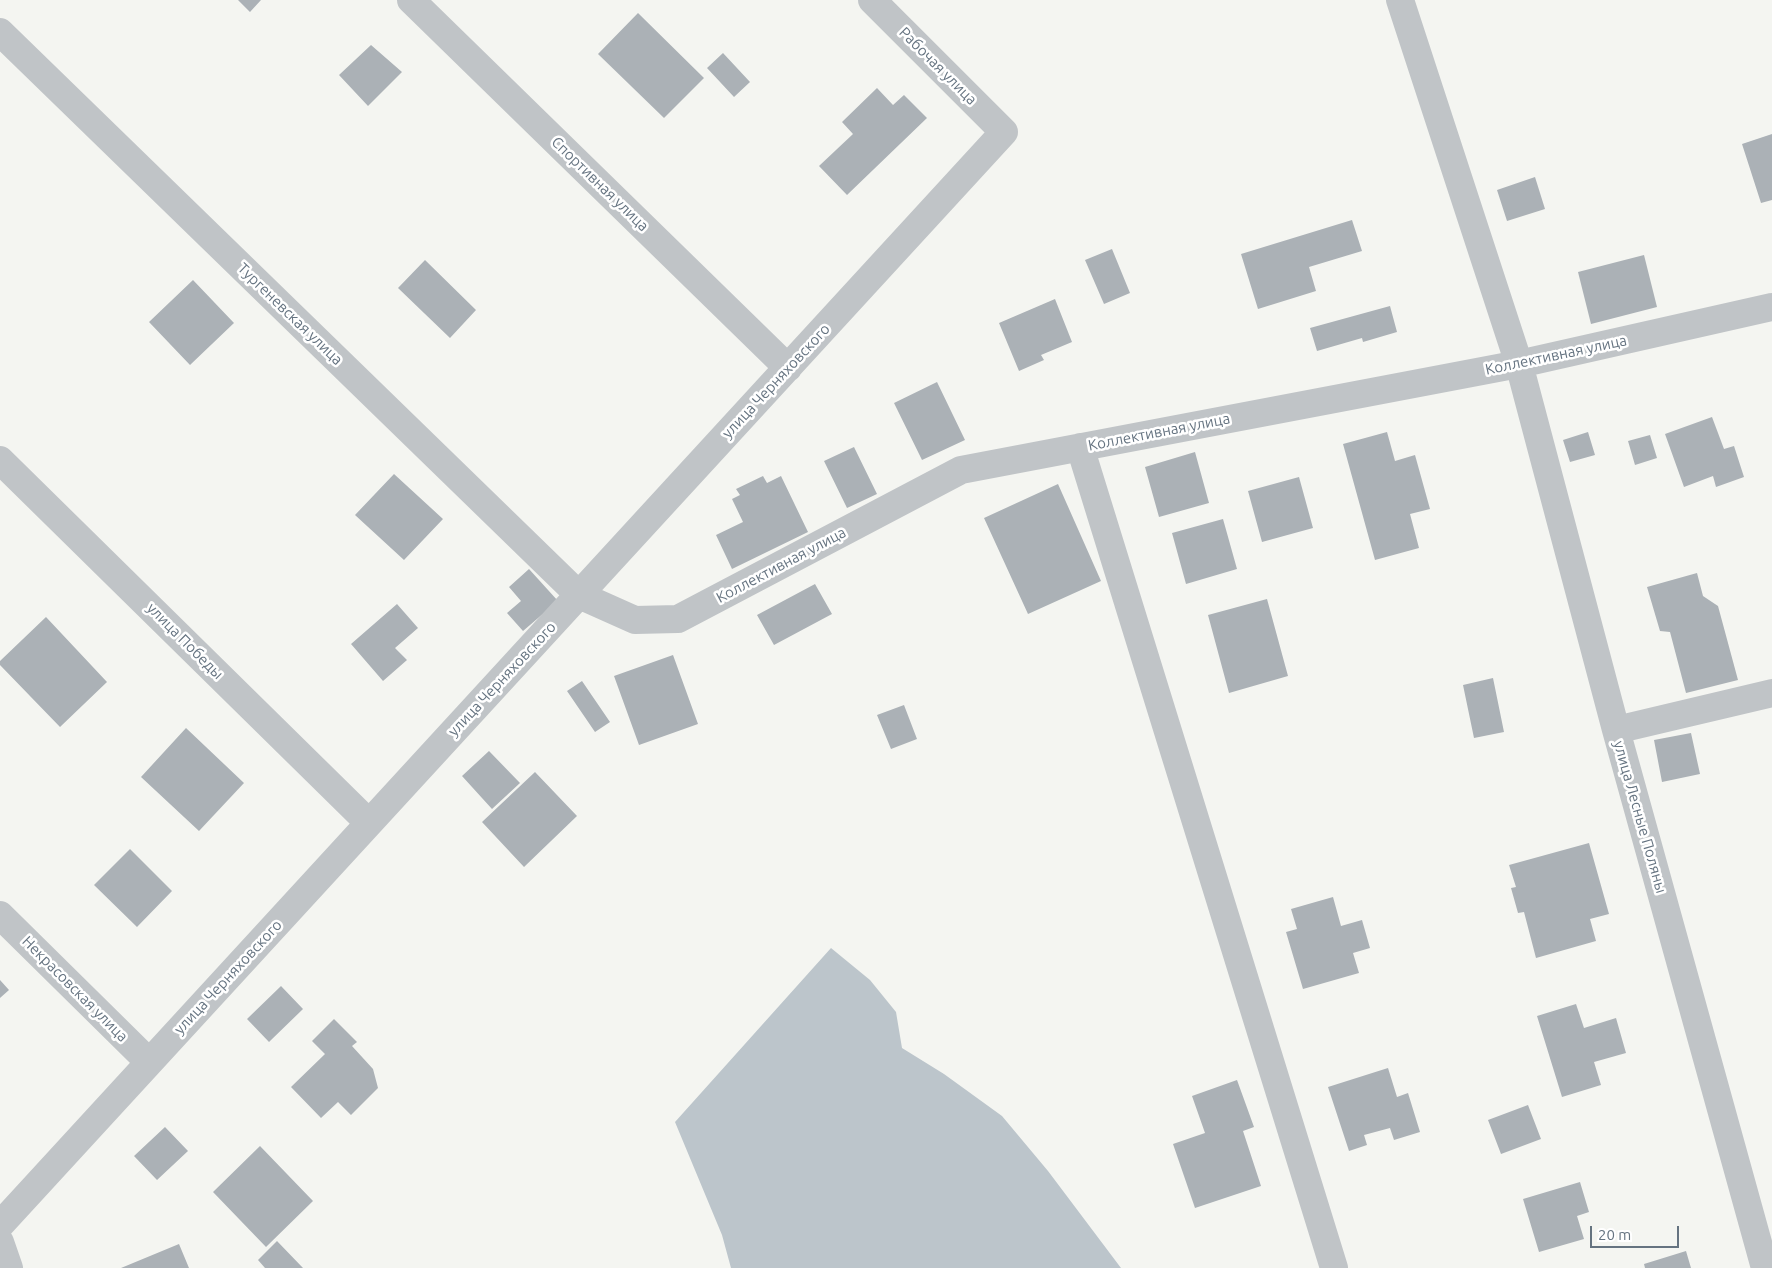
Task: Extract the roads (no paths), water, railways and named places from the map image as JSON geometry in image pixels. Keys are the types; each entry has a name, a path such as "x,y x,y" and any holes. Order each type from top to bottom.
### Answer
{"street":[{"name":"Спортивная улица","path":"411,0 788,368"},
{"name":"Рабочая улица","path":"872,0 1004,132"},
{"name":"улица Лесные Поляны","path":"1400,0 1519,364 1616,730 1765,1268"},
{"name":"Тургеневская улица","path":"0,32 579,595"},
{"name":"улица Черняховского","path":"0,1225 1004,132"},
{"name":"Коллективная улица","path":"579,595 635,620 678,619 961,470 1519,364 1772,307"},
{"path":"1080,447 1334,1268"},
{"name":"улица Победы","path":"0,460 370,823"},
{"path":"1616,730 1772,693"},
{"name":"Некрасовская улица","path":"0,915 149,1062"},
{"path":"0,1242 10,1268"}]}
